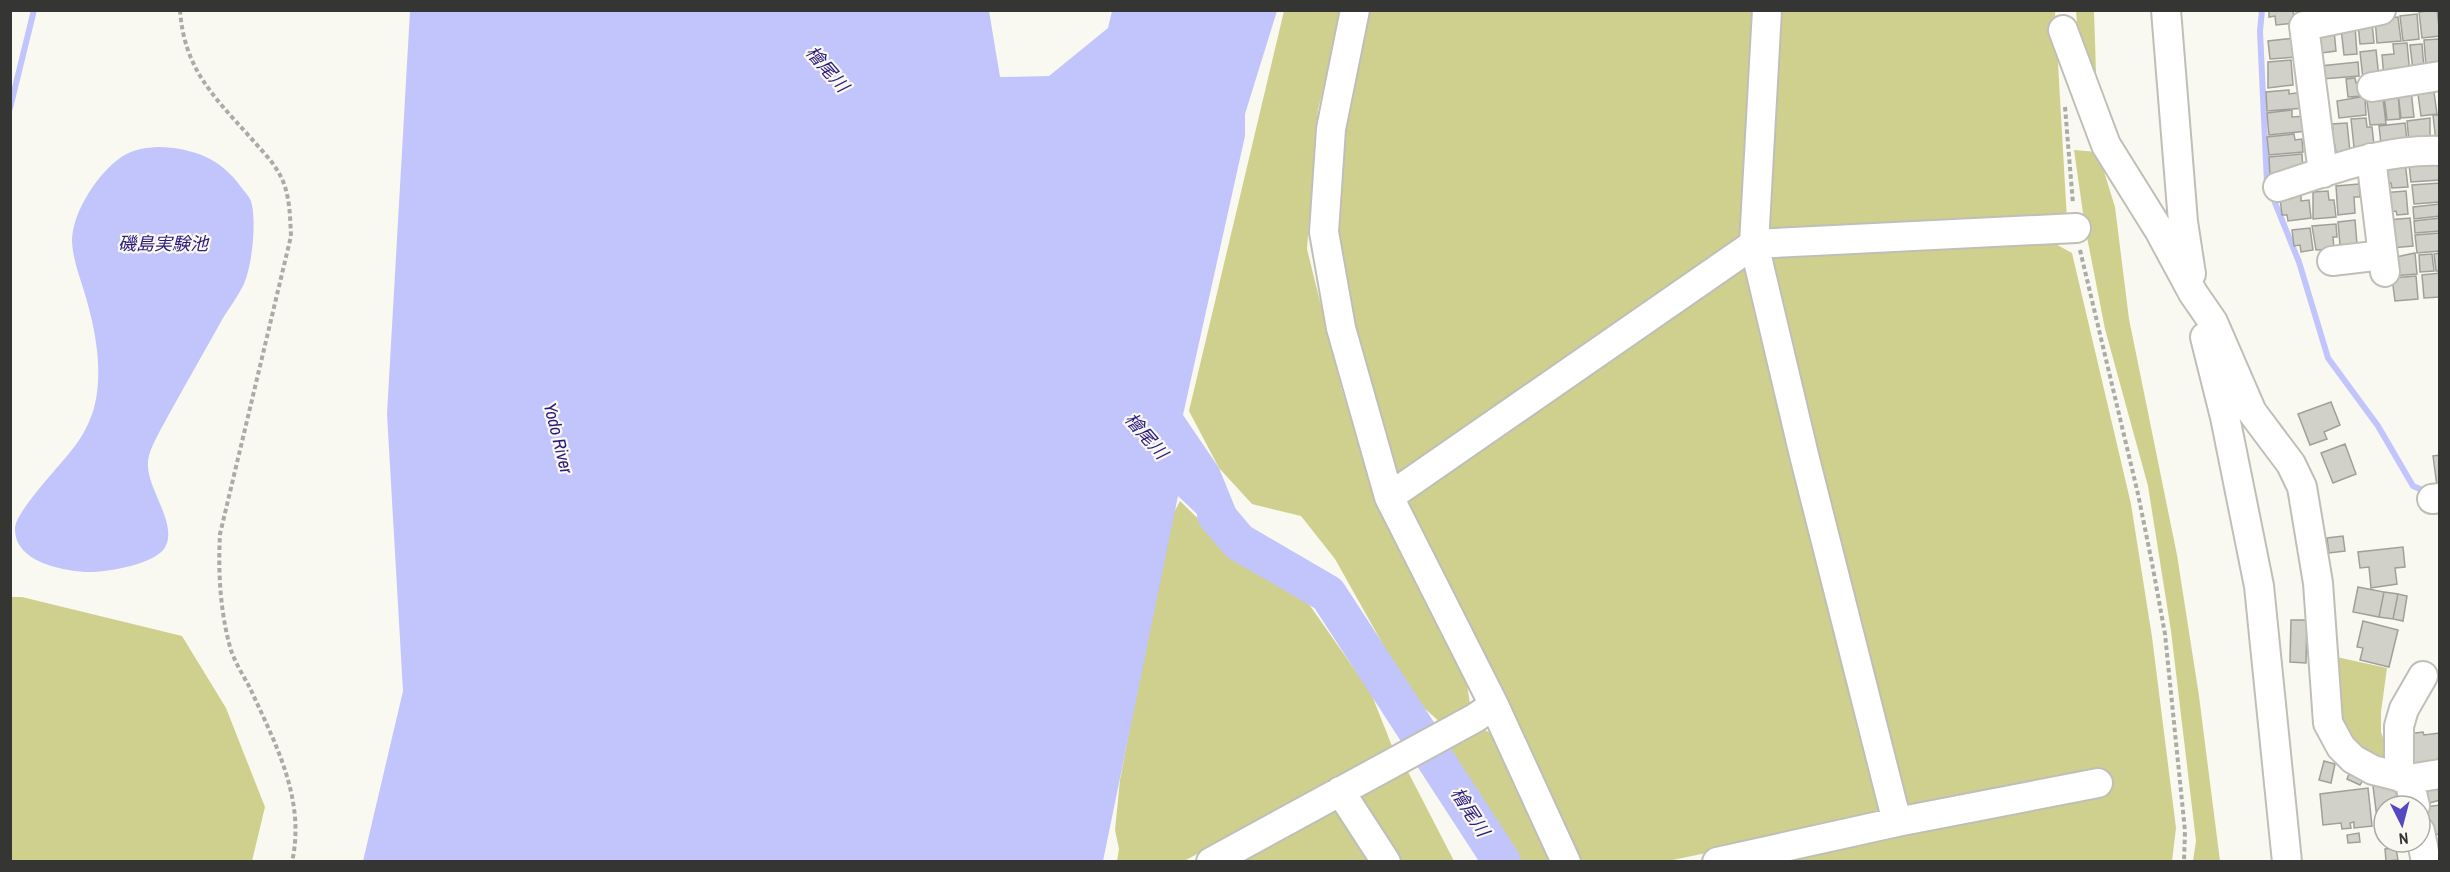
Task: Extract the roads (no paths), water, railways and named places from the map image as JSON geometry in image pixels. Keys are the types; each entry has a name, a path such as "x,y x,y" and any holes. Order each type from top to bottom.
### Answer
{"street":[{"path":"1355,10 1331,129 1324,232 1341,328 1389,497 1485,712 1566,861"},
{"path":"1767,10 1754,243 1898,822"},
{"path":"2166,10 2183,222 2193,293 2225,417 2259,586 2287,861"},
{"path":"2323,173 2304,26 2381,10"},
{"path":"2063,30 2106,145 2159,230 2193,293 2214,322 2253,412 2291,464 2302,487 2318,583 2328,723 2341,747 2353,759 2408,787 2439,774"},
{"path":"2372,87 2439,76"},
{"path":"2278,187 2372,158 2439,151"},
{"path":"2332,261 2384,263 2372,158"},
{"path":"1389,497 1754,243 2076,228"},
{"path":"2408,787 2399,726 2404,709 2423,676"},
{"path":"1211,861 1485,712"},
{"path":"1718,861 1898,822 2098,783"},
{"path":"1340,791 1386,861"}],"water":[{"name":"Yodo River","path":"410,11 989,11 1000,77 1049,76 1108,28 1112,11 1277,11 1245,114 1245,136 1183,415 1219,468 1252,549 1253,562 1238,553 1178,496 1103,861 363,861 403,691 387,414"},
{"name":"磯島実験池","path":"159,147 194,152 205,156 233,177 248,195 254,220 253,243 247,276 150,452 149,473 168,529 168,540 164,549 158,555 139,564 115,569 85,572 63,569 40,562 30,556 17,540 15,529 17,521 31,499 82,435 93,412 97,394 97,349 92,319 76,267 72,242 75,224 81,206 91,190 114,163 133,151"}],"waterway":[{"path":"10,108 34,10"},
{"path":"2262,10 2260,31 2267,183 2299,262 2328,358 2378,426 2413,486 2427,492"},
{"name":"檜尾川","path":"1216,515 1239,542 1328,594 1502,862"}]}
